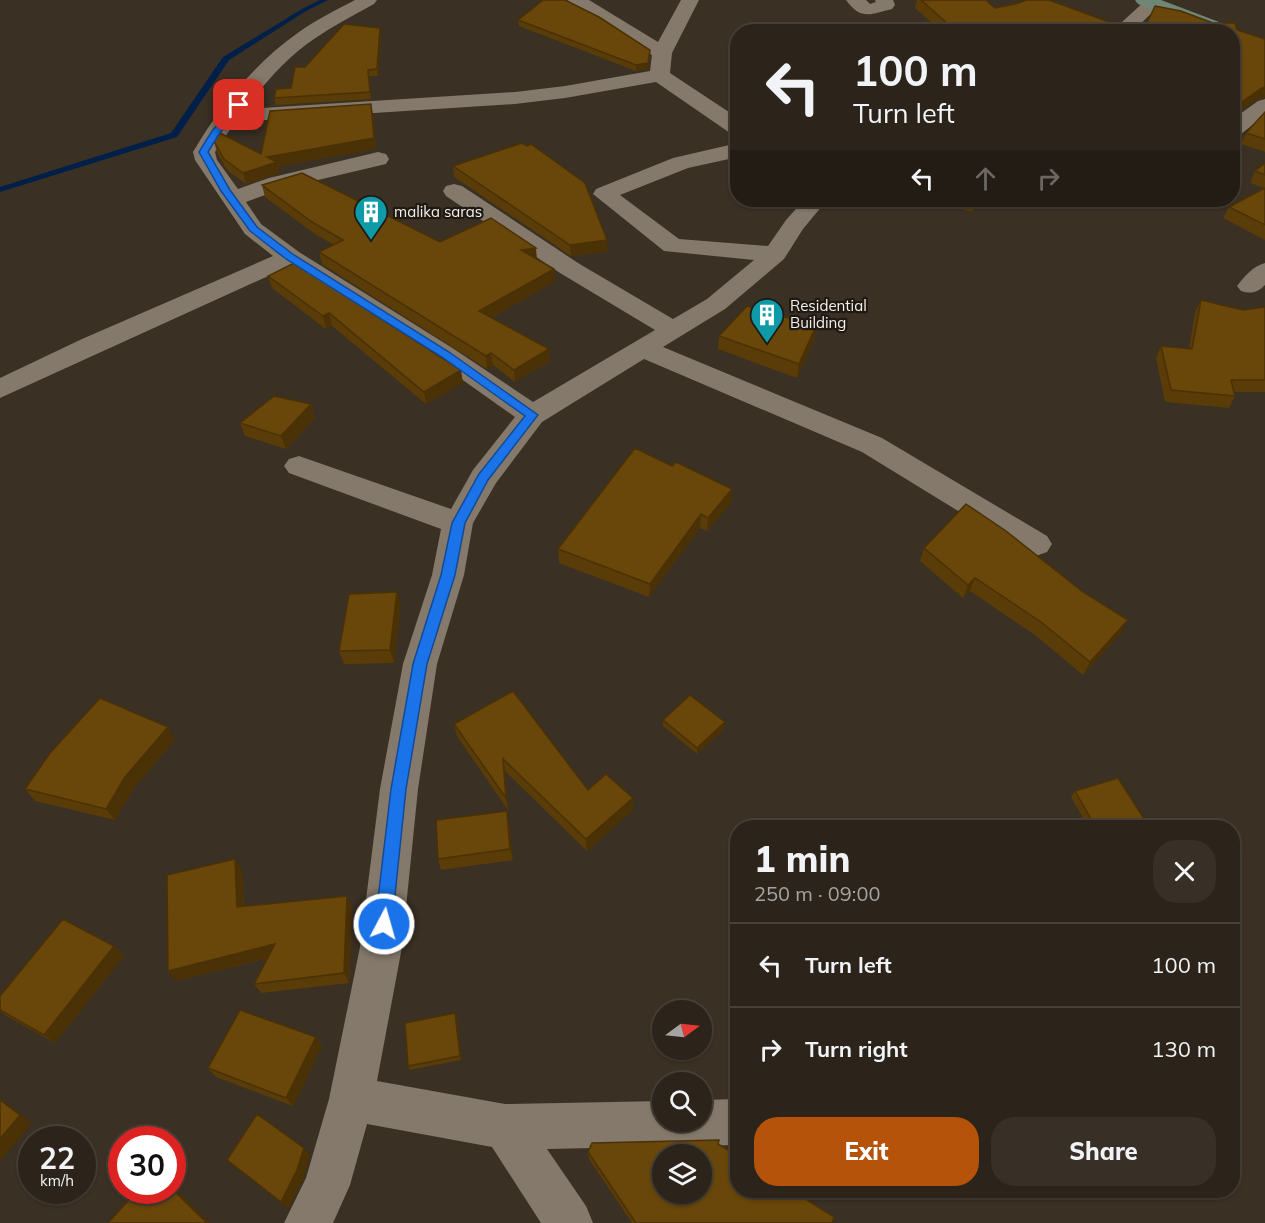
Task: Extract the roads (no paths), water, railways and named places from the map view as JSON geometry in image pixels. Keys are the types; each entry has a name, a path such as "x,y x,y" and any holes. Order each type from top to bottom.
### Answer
{"street":[{"path":"368,0 308,34 259,78 215,132 204,152 206,160 253,229 290,257 446,355 532,415"},
{"path":"576,0 662,53"},
{"path":"660,75 662,53 690,0"},
{"path":"855,0 866,10 886,5 884,0"},
{"path":"1127,24 1148,2 1208,24"},
{"path":"230,116 515,98 565,92 660,75 730,123"},
{"path":"1240,124 1265,105"},
{"path":"730,152 681,163 604,194 673,246 775,254"},
{"path":"233,200 277,183 378,159"},
{"path":"454,191 569,268 672,329"},
{"path":"308,1223 327,1185 351,1099 381,947 399,789 420,664 448,575 458,523 484,477 532,415 716,304 775,254 794,225 810,207"},
{"path":"0,389 91,345 290,257"},
{"path":"644,349 872,445 1036,544"},
{"path":"298,466 458,523"},
{"path":"351,1099 505,1127 730,1122"},
{"path":"505,1127 569,1223"}],"waterway":[{"path":"0,190 174,135 226,59 304,10 325,0"}],"place":[{"name":"malika saras","path":"371,241"},
{"name":"Residential Building","path":"767,344"}]}
